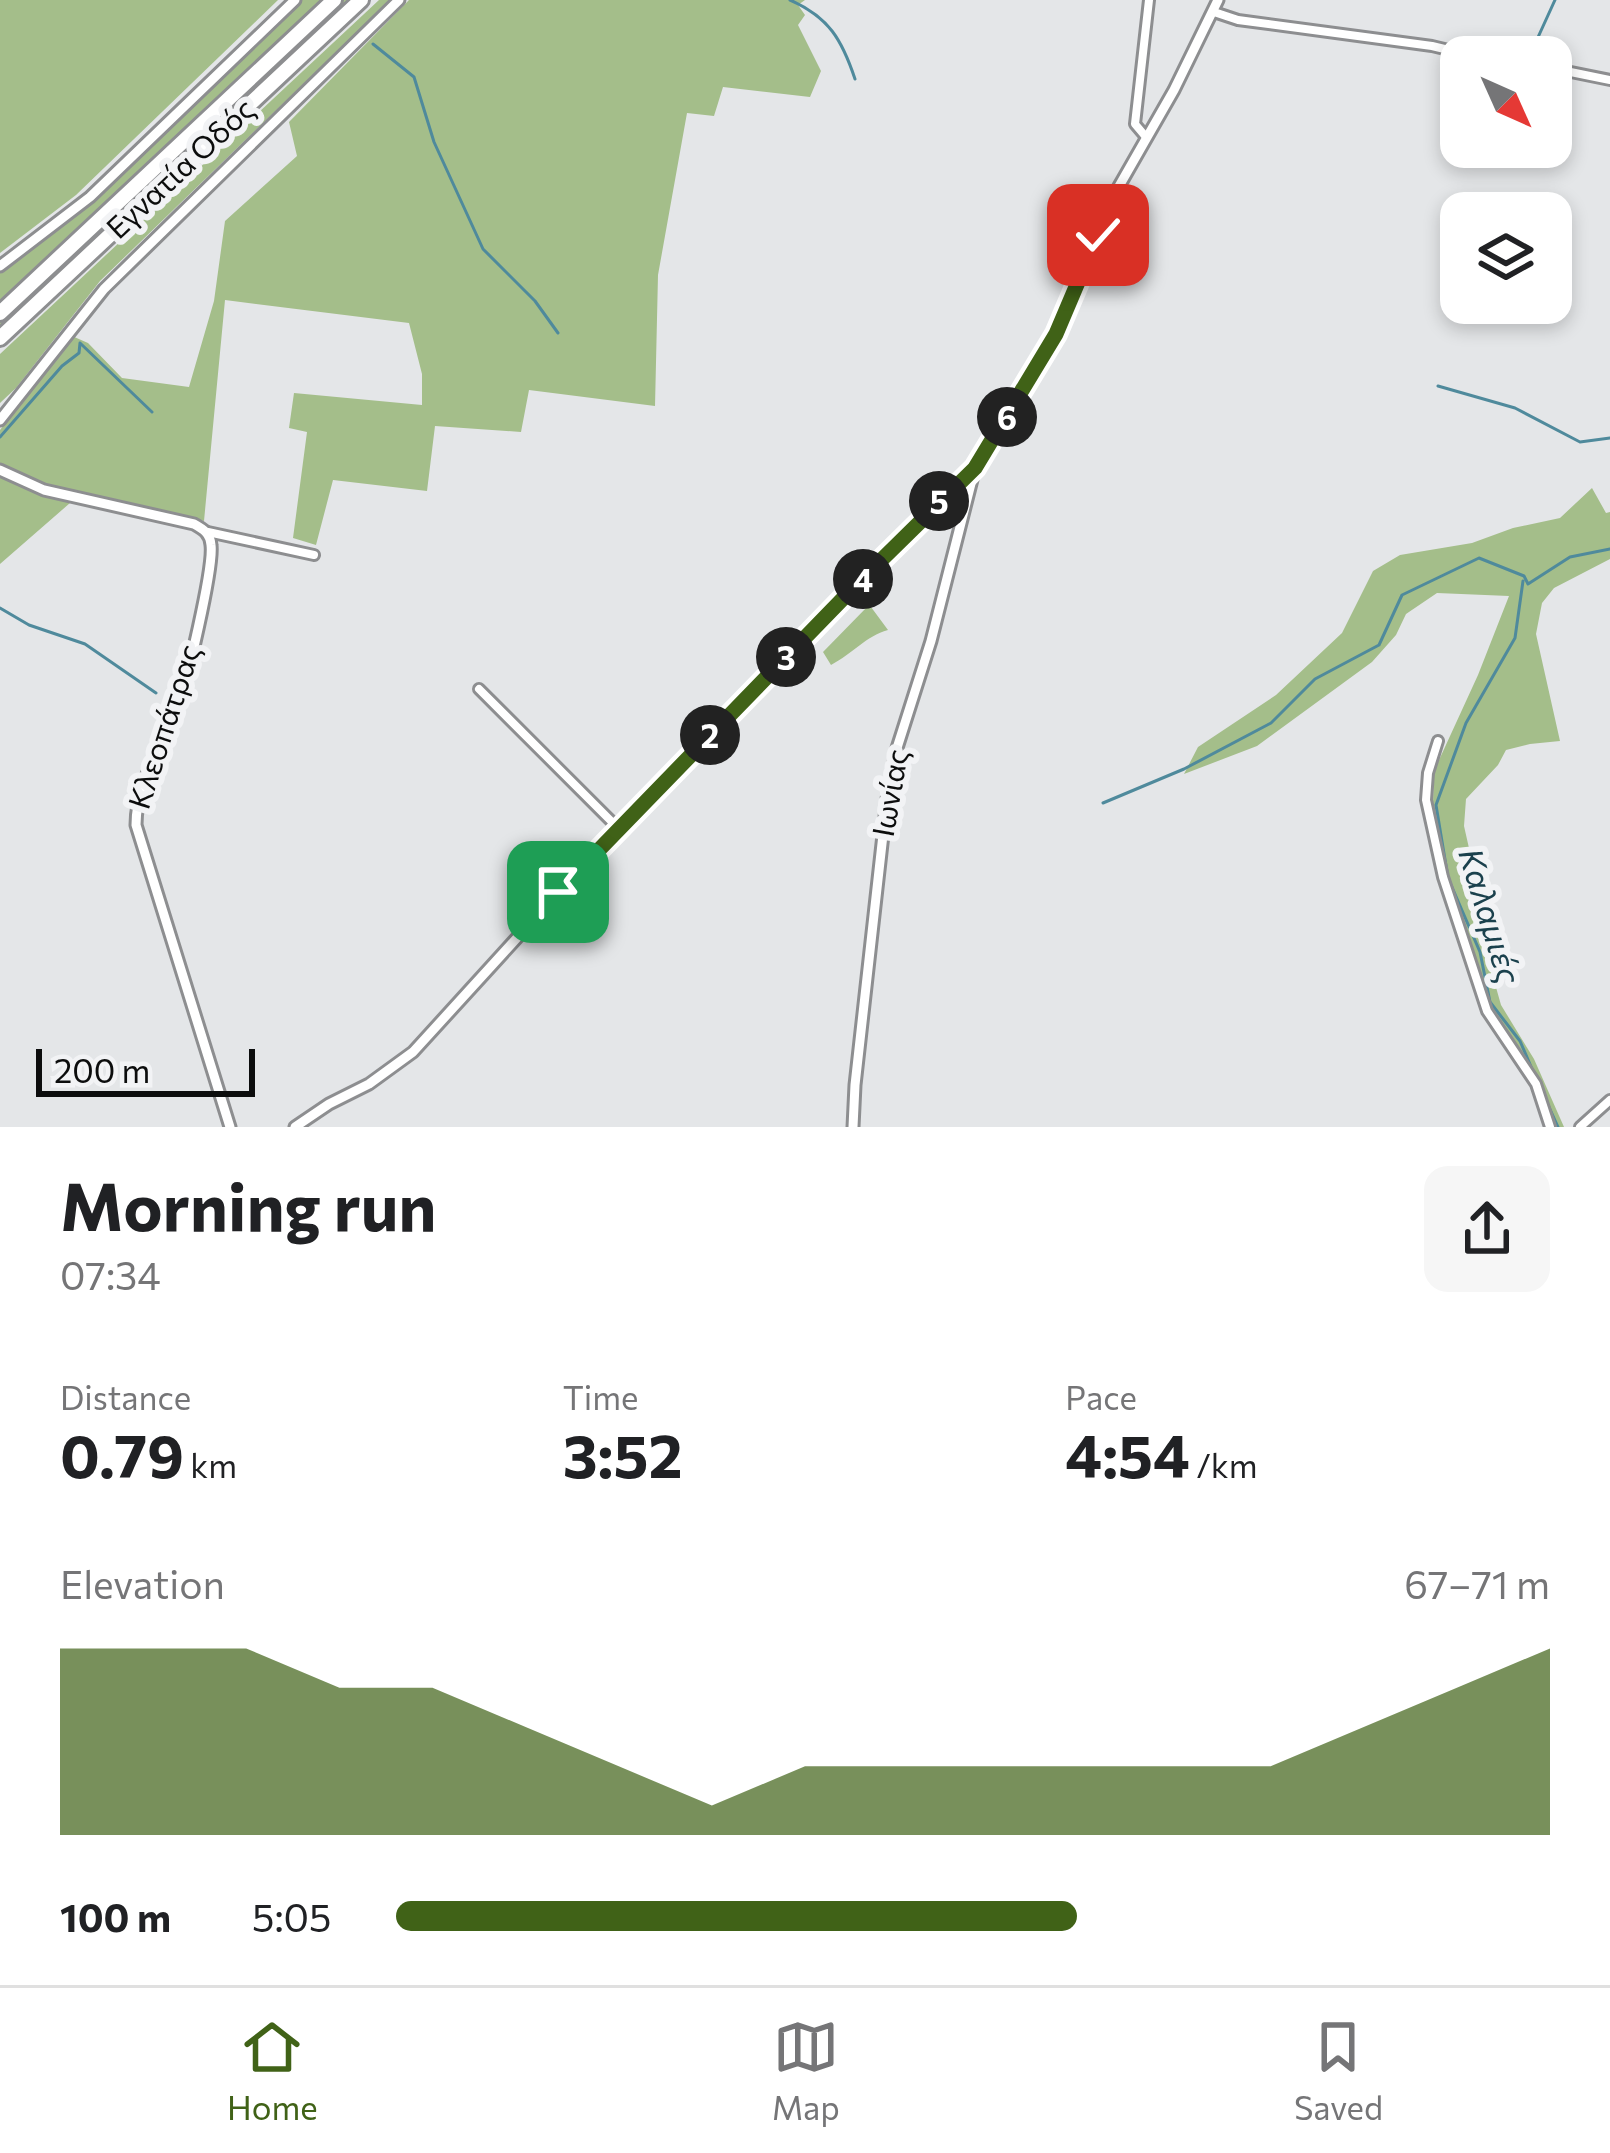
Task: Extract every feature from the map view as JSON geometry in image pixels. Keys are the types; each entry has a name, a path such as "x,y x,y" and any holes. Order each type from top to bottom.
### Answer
{"highway":[{"name":"Εγνατία Οδός","path":"0,314 334,0"},
{"name":"Εγνατία Οδός","path":"0,338 362,0"}],"street":[{"path":"0,266 90,197 295,0"},
{"path":"0,420 104,289 399,0"},
{"path":"1146,137 1135,124 1149,0"},
{"path":"295,1127 405,1060 618,828 975,468 1056,334 1113,198 1219,0"},
{"path":"1214,12 1238,20 1440,48"},
{"path":"1572,72 1610,80"},
{"name":"Ιωνίας","path":"854,1127 887,799 975,468"},
{"path":"0,470 35,488 314,555"},
{"path":"958,482 969,491"},
{"name":"Κλεοπάτρας","path":"206,532 211,542 209,565 183,690 143,784 135,819 230,1127"},
{"path":"478,689 618,828"},
{"path":"1438,741 1426,800 1443,877 1487,1011 1536,1084 1550,1127"},
{"path":"1580,1127 1610,1100"}],"green space":[{"path":"0,0 278,0 76,195 0,253"},
{"path":"300,0 321,0 0,300 0,269 108,184"},
{"path":"343,0 349,0 0,328 0,322"},
{"path":"379,0 390,0 100,281 0,403 0,354"},
{"path":"409,0 805,0 798,5 805,15 798,25 821,71 810,97 723,87 714,116 687,113 658,275 655,406 529,390 521,432 435,426 427,491 333,480 316,545 293,538 307,432 289,428 294,393 422,405 422,374 409,323 225,300 204,521 78,492 0,564 0,430 72,336 88,343 122,378 189,387 214,301 225,221 297,156 289,122"},
{"path":"1592,488 1606,513 1610,512 1610,559 1554,588 1542,603 1536,634 1560,741 1506,750 1466,799 1464,826 1501,1005 1534,1059 1564,1127 1557,1127 1530,1064 1501,1026 1491,1003 1447,880 1433,802 1434,771 1509,596 1437,593 1406,614 1396,635 1372,662 1257,746 1184,774 1198,747 1276,695 1342,633 1373,571 1400,555 1472,543 1560,518"},
{"path":"867,607 888,630 831,665 823,652"}],"waterway":[{"path":"790,0 832,31 855,79"},
{"path":"1539,36 1555,0"},
{"path":"373,44 414,77 434,142 483,249 535,301 558,333"},
{"path":"0,437 79,353 80,343 152,412"},
{"path":"1438,386 1515,408 1580,442 1610,438"},
{"name":"Καλαμιές","path":"1103,803 1184,769 1271,723 1315,679 1379,645 1402,595 1479,558 1524,576 1528,584 1570,557 1610,549"},
{"name":"Καλαμιές","path":"1523,581 1515,638 1466,723 1436,805 1448,878 1480,952 1490,1002 1520,1041 1535,1076"},
{"path":"0,608 29,625 85,644 156,693"},
{"name":"Καλαμιές","path":"1544,1096 1558,1127"}],"route":[{"path":"558,892 975,468 1056,334 1098,235"}]}
